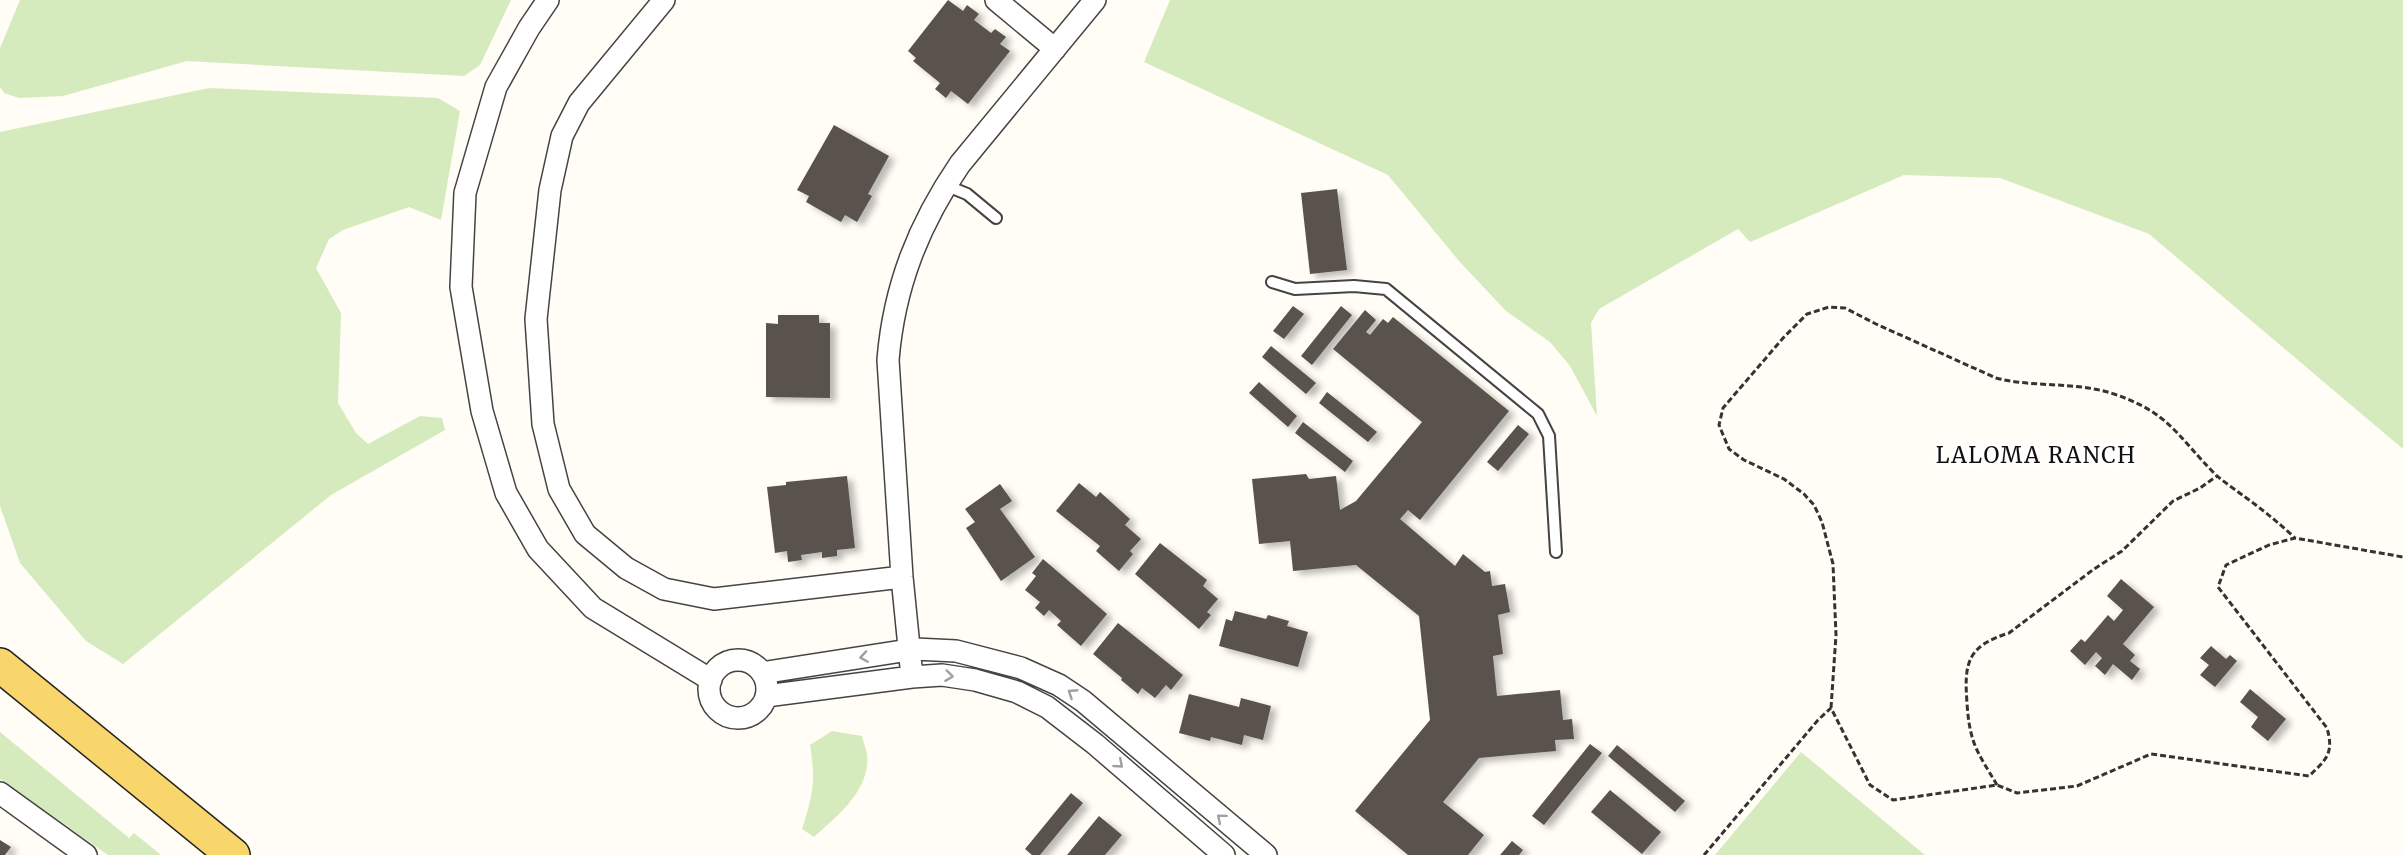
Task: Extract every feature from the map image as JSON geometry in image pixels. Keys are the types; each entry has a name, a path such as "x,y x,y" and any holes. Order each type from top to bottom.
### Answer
{"main road":[{"path":"0,665 233,855"}],"street":[{"path":"548,0 529,28 496,87 465,193 461,287 482,411 506,493 538,549 593,608 711,680"},
{"path":"664,0 579,103 562,136 550,190 536,319 543,424 559,489 585,534 626,568 664,589 714,599 902,577"},
{"path":"996,0 1055,49"},
{"path":"912,676 889,405 888,360 891,324 919,233 945,185 1095,0"},
{"path":"762,673 910,650 956,651 1022,668 1059,685 1083,701 1266,855"},
{"path":"734,660 752,663 762,673 767,686 766,696 763,704 756,711 748,716 729,716 715,705 709,688 718,668 734,660"},
{"path":"766,696 912,676 942,675 975,680 1017,692 1047,707 1095,744 1224,855"},
{"path":"0,792 73,851"}],"lane":[{"path":"945,185 967,194 996,219"},
{"path":"1272,282 1295,289 1354,286 1386,289 1538,414 1549,436 1556,552"}],"path":[{"path":"2295,538 2217,476 2169,423 2156,412 2137,402 2089,387 2016,383 1996,378 1845,308 1829,307 1807,314 1784,337 1724,408 1719,425 1729,448 1744,460 1784,479 1804,494 1814,505 1822,522 1833,564 1836,635 1831,708 1870,785 1893,800 1997,785 2017,793 2076,786 2151,754 2309,776 2326,760 2331,744 2327,728 2218,587 2226,565 2269,544 2295,538 2403,557"},
{"path":"1997,785 1977,749 1968,725 1965,671 1971,656 1981,645 2009,633 2094,569 2122,551 2173,501 2200,488 2217,476"},
{"path":"1704,855 1818,720 1831,708"}],"green space":[{"path":"20,0 511,0 480,65 464,76 187,61 63,96 19,98 4,93 0,87 0,48"},
{"path":"1170,0 2403,0 2403,449 2149,234 2000,178 1904,175 1750,242 1738,229 1599,309 1591,323 1597,416 1570,366 1550,342 1506,311 1459,261 1388,175 1144,62"},
{"path":"209,88 438,98 460,111 441,220 409,207 343,230 329,239 316,268 341,313 338,403 356,433 368,444 420,416 442,418 445,430 331,495 123,664 86,641 20,563 0,506 0,132"},
{"path":"832,731 862,736 867,754 867,767 864,779 851,801 814,837 802,829 812,788 813,769 810,745"},
{"path":"0,732 129,838 134,833 161,855 108,855 0,779"},
{"path":"1801,752 1925,855 1715,855"}],"building":[{"path":"948,0 963,11 967,5 979,14 974,20 991,33 995,29 1006,37 1000,44 1010,51 968,104 951,91 946,98 935,89 940,83 913,61 916,58 908,51"},
{"path":"834,125 889,156 868,194 872,196 857,222 845,215 841,222 806,202 809,196 797,190"},
{"path":"1337,189 1347,270 1310,274 1301,193"},
{"path":"1293,306 1304,314 1284,339 1273,331"},
{"path":"1341,306 1352,315 1312,365 1301,356"},
{"path":"1365,310 1376,320 1366,332 1370,335 1383,319 1388,323 1393,317 1509,411 1420,520 1408,510 1400,519 1455,566 1463,554 1485,572 1490,571 1492,586 1505,584 1510,612 1498,615 1503,654 1493,656 1497,696 1560,690 1563,720 1572,719 1574,739 1555,740 1556,751 1479,758 1443,802 1484,835 1468,855 1408,855 1355,811 1430,720 1419,616 1356,565 1293,571 1290,541 1259,544 1252,479 1306,474 1309,479 1336,476 1340,510 1356,501 1422,422 1333,349"},
{"path":"778,315 819,315 819,323 830,323 830,398 766,397 766,323 778,324"},
{"path":"1271,346 1316,383 1306,394 1262,357"},
{"path":"1259,382 1297,416 1288,427 1249,393"},
{"path":"1327,392 1377,432 1368,442 1319,403"},
{"path":"1303,422 1353,461 1345,472 1295,433"},
{"path":"1518,425 1529,434 1498,471 1487,462"},
{"path":"847,476 855,548 837,550 837,556 822,558 822,552 801,555 802,560 788,562 787,551 775,553 767,487 786,485 786,482"},
{"path":"1079,483 1096,497 1100,492 1130,519 1125,525 1141,539 1130,551 1133,554 1119,571 1096,551 1100,546 1056,511"},
{"path":"1000,484 1012,501 1000,509 1035,557 1001,581 966,528 975,522 965,509"},
{"path":"1160,543 1207,580 1203,586 1218,599 1207,612 1211,615 1199,629 1135,574"},
{"path":"1043,559 1107,614 1081,646 1057,625 1061,621 1049,610 1044,616 1035,608 1040,602 1025,590 1036,576 1032,573"},
{"path":"2121,579 2154,607 2123,644 2135,655 2130,661 2140,669 2132,680 2113,664 2105,675 2095,666 2102,658 2096,652 2085,665 2070,651 2081,639 2085,642 2108,615 2114,621 2123,610 2107,596"},
{"path":"1235,611 1266,619 1268,615 1289,621 1287,626 1308,632 1298,667 1219,646 1226,619 1232,621"},
{"path":"1118,623 1183,675 1171,690 1166,685 1155,698 1142,688 1138,694 1093,654"},
{"path":"2211,646 2226,659 2230,655 2237,661 2215,687 2200,675 2209,665 2200,658"},
{"path":"2250,689 2286,719 2268,741 2251,727 2258,717 2240,702"},
{"path":"1189,694 1239,707 1241,698 1271,706 1263,740 1244,735 1242,745 1211,737 1210,741 1179,733"},
{"path":"1590,744 1602,753 1544,825 1532,816"},
{"path":"1617,745 1685,801 1675,812 1608,756"},
{"path":"1610,790 1661,832 1642,854 1591,812"},
{"path":"1071,793 1083,803 1040,855 1032,855 1025,849"},
{"path":"1099,816 1122,835 1105,855 1067,855"},
{"path":"0,840 11,847 5,855 0,855"},
{"path":"1512,841 1523,850 1519,855 1500,855"}],"district":[{"name":"LALOMA RANCH","path":"2036,455"}]}
